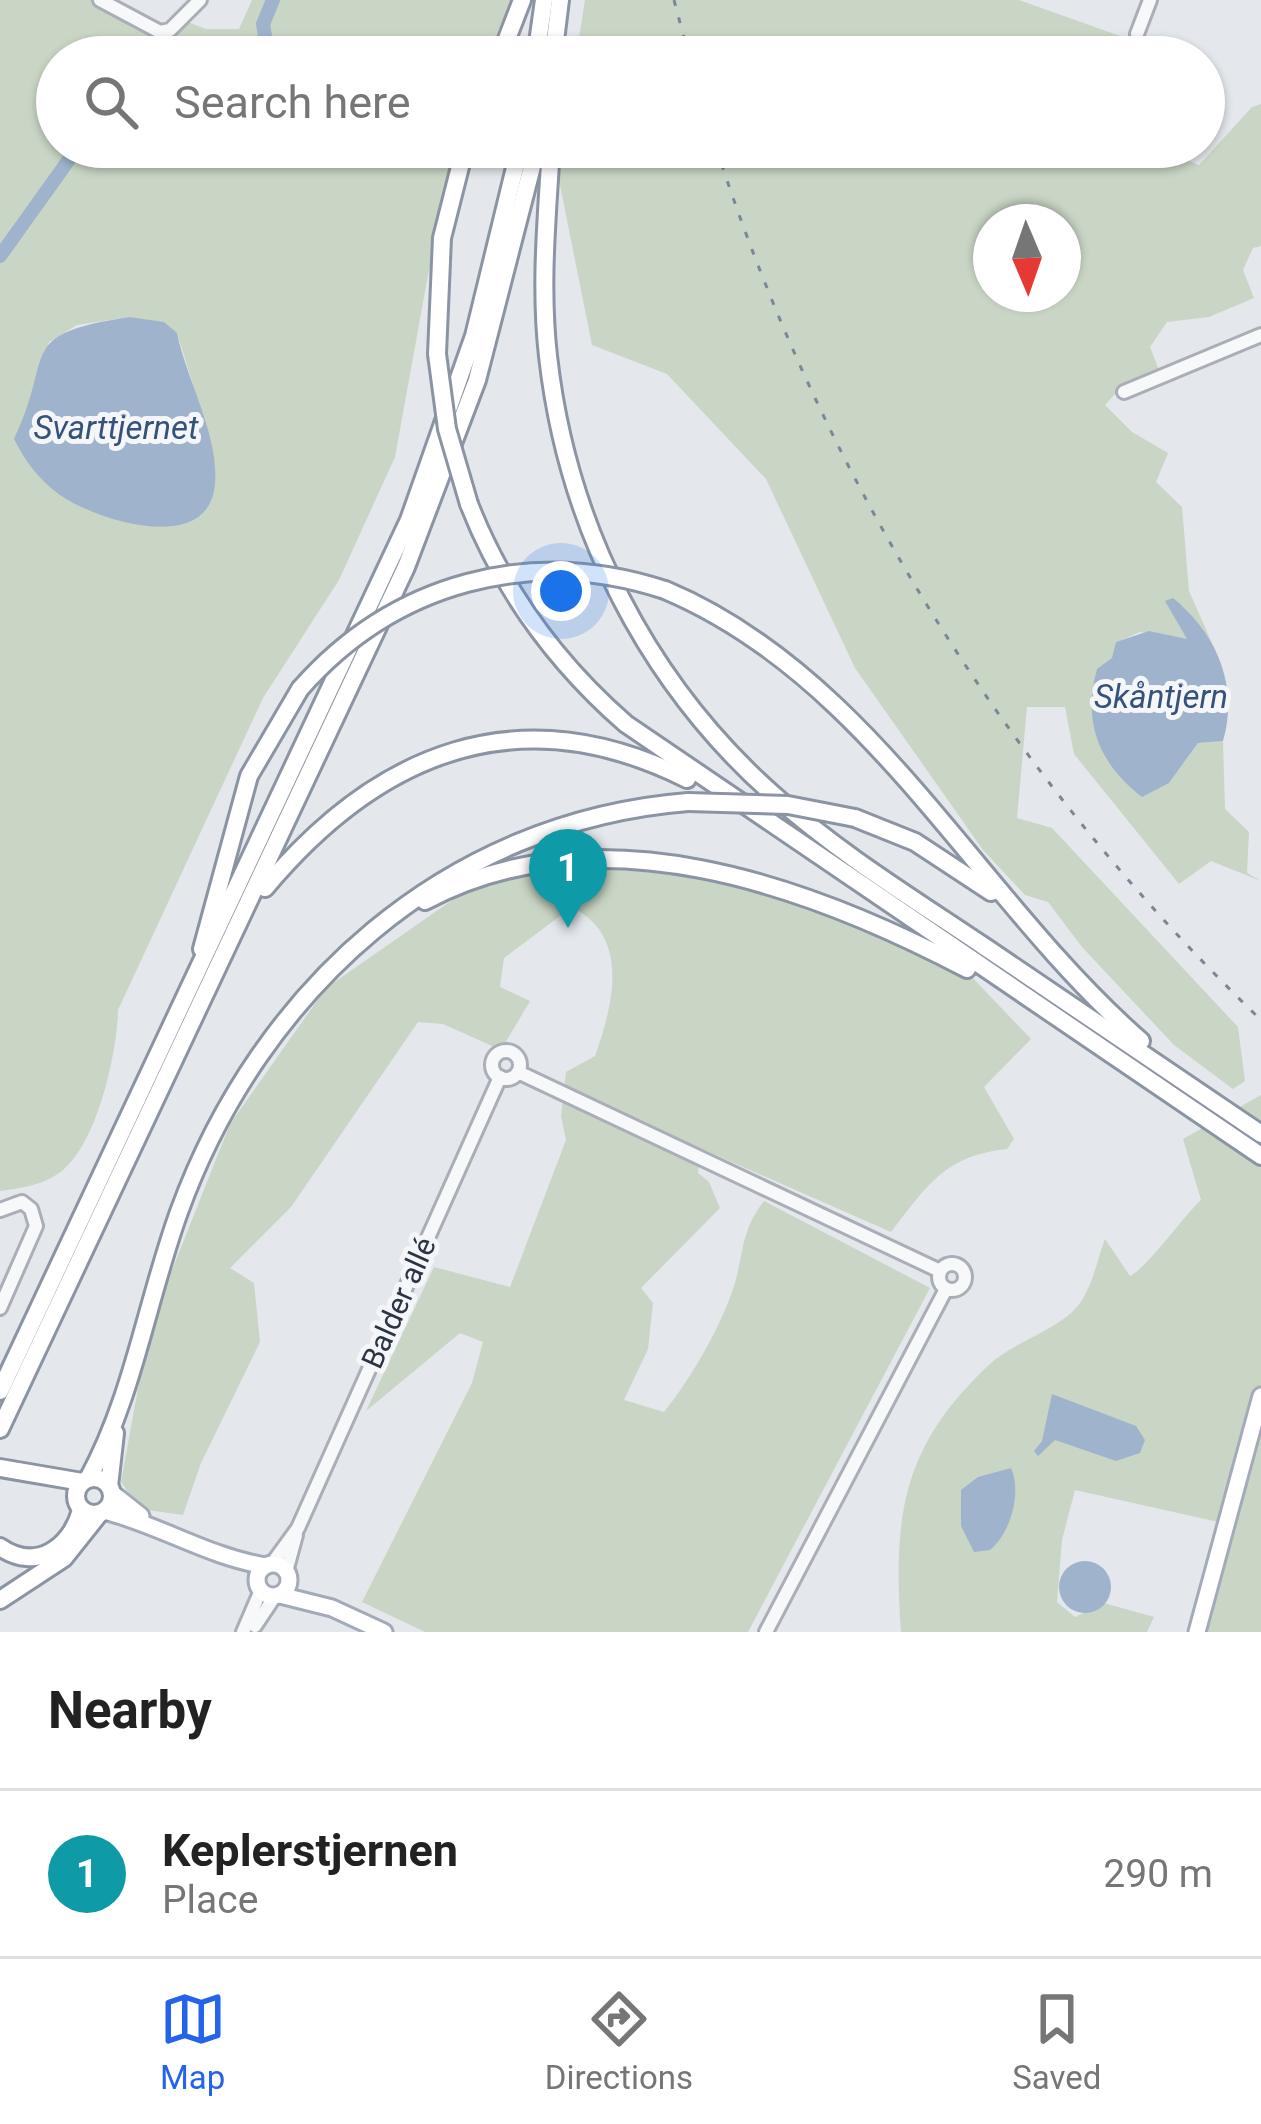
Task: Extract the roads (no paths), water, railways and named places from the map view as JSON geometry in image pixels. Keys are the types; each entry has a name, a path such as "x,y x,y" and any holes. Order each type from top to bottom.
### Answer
{"highway":[{"path":"508,36 522,0"},
{"path":"539,36 544,0"},
{"path":"556,36 560,0"},
{"path":"460,168 442,238 436,354 447,429 469,504 507,584 569,669 626,724 1261,1156"},
{"path":"0,1391 360,631 424,482 474,336 515,168"},
{"path":"0,1429 240,926 437,494 489,341 532,168"},
{"path":"550,168 543,285 560,428 596,548 660,665 721,743 804,821 1261,1134"},
{"path":"188,996 245,785 267,737 300,689 381,619 473,579 573,571 665,590 733,625 807,680 1099,1002 1190,1085"},
{"path":"240,926 302,844 343,807 391,776 464,749 543,741 602,748 660,766 757,816"},
{"path":"0,1547 27,1558 56,1551 110,1490 118,1415 167,1246 206,1148 262,1051 323,975 404,903 493,852 600,816 688,802 767,802 855,818 932,852 1021,914"},
{"path":"323,975 392,920 470,881 566,859 635,860 733,878 850,915 941,955 1068,1033 1084,1036"},
{"path":"0,1600 64,1558 90,1510 85,1480 118,1415"},
{"path":"0,1468 90,1510"},
{"path":"20,1474 85,1480 110,1490"}],"main road":[{"path":"1197,1632 1261,1396"},
{"path":"110,1490 148,1522"},
{"path":"90,1510 148,1522 214,1552 278,1570 332,1608"},
{"path":"214,1552 269,1591 332,1608 384,1632"},
{"path":"269,1591 278,1570"},
{"path":"269,1591 278,1570"}],"street":[{"path":"100,0 160,32 200,0"},
{"path":"1137,34 1150,0"},
{"path":"1124,392 1261,335"},
{"path":"518,1072 516,1056 502,1052 493,1066 500,1077 518,1072 940,1271 946,1289 766,1632"},
{"name":"Balder allé","path":"278,1570 500,1077"},
{"path":"0,1210 22,1202 32,1209 36,1226 0,1308"},
{"path":"940,1271 954,1264 965,1275 958,1289 946,1289"},
{"path":"247,1632 269,1591"}],"water":[{"name":"Svarttjernet","path":"129,317 164,322 177,333 212,446 215,484 208,506 193,520 173,526 123,522 77,505 39,476 14,439 38,367 53,341 68,331"},
{"name":"Skåntjern","path":"1173,598 1202,628 1220,662 1226,681 1227,721 1223,741 1198,743 1169,783 1142,797 1105,756 1093,724 1093,688 1097,669 1112,658 1116,642 1149,631 1187,639 1165,601"},
{"path":"1052,1394 1136,1426 1145,1440 1140,1453 1116,1461 1055,1440 1038,1456 1034,1451 1042,1441"},
{"path":"1011,1468 1015,1500 1009,1523 990,1550 974,1552 961,1526 961,1490 978,1477"},
{"path":"1085,1561 1103,1569 1111,1587 1103,1605 1085,1613 1067,1605 1059,1587 1067,1569"}],"waterway":[{"path":"265,36 263,24 273,0"},
{"path":"0,256 63,168"}],"railway":[{"path":"674,0 683,36"},
{"path":"724,168 760,270 811,389 869,505 935,617 1006,725 1085,828 1170,927 1261,1020"}],"place":[{"name":"Keplerstjernen","path":"568,928"}]}
